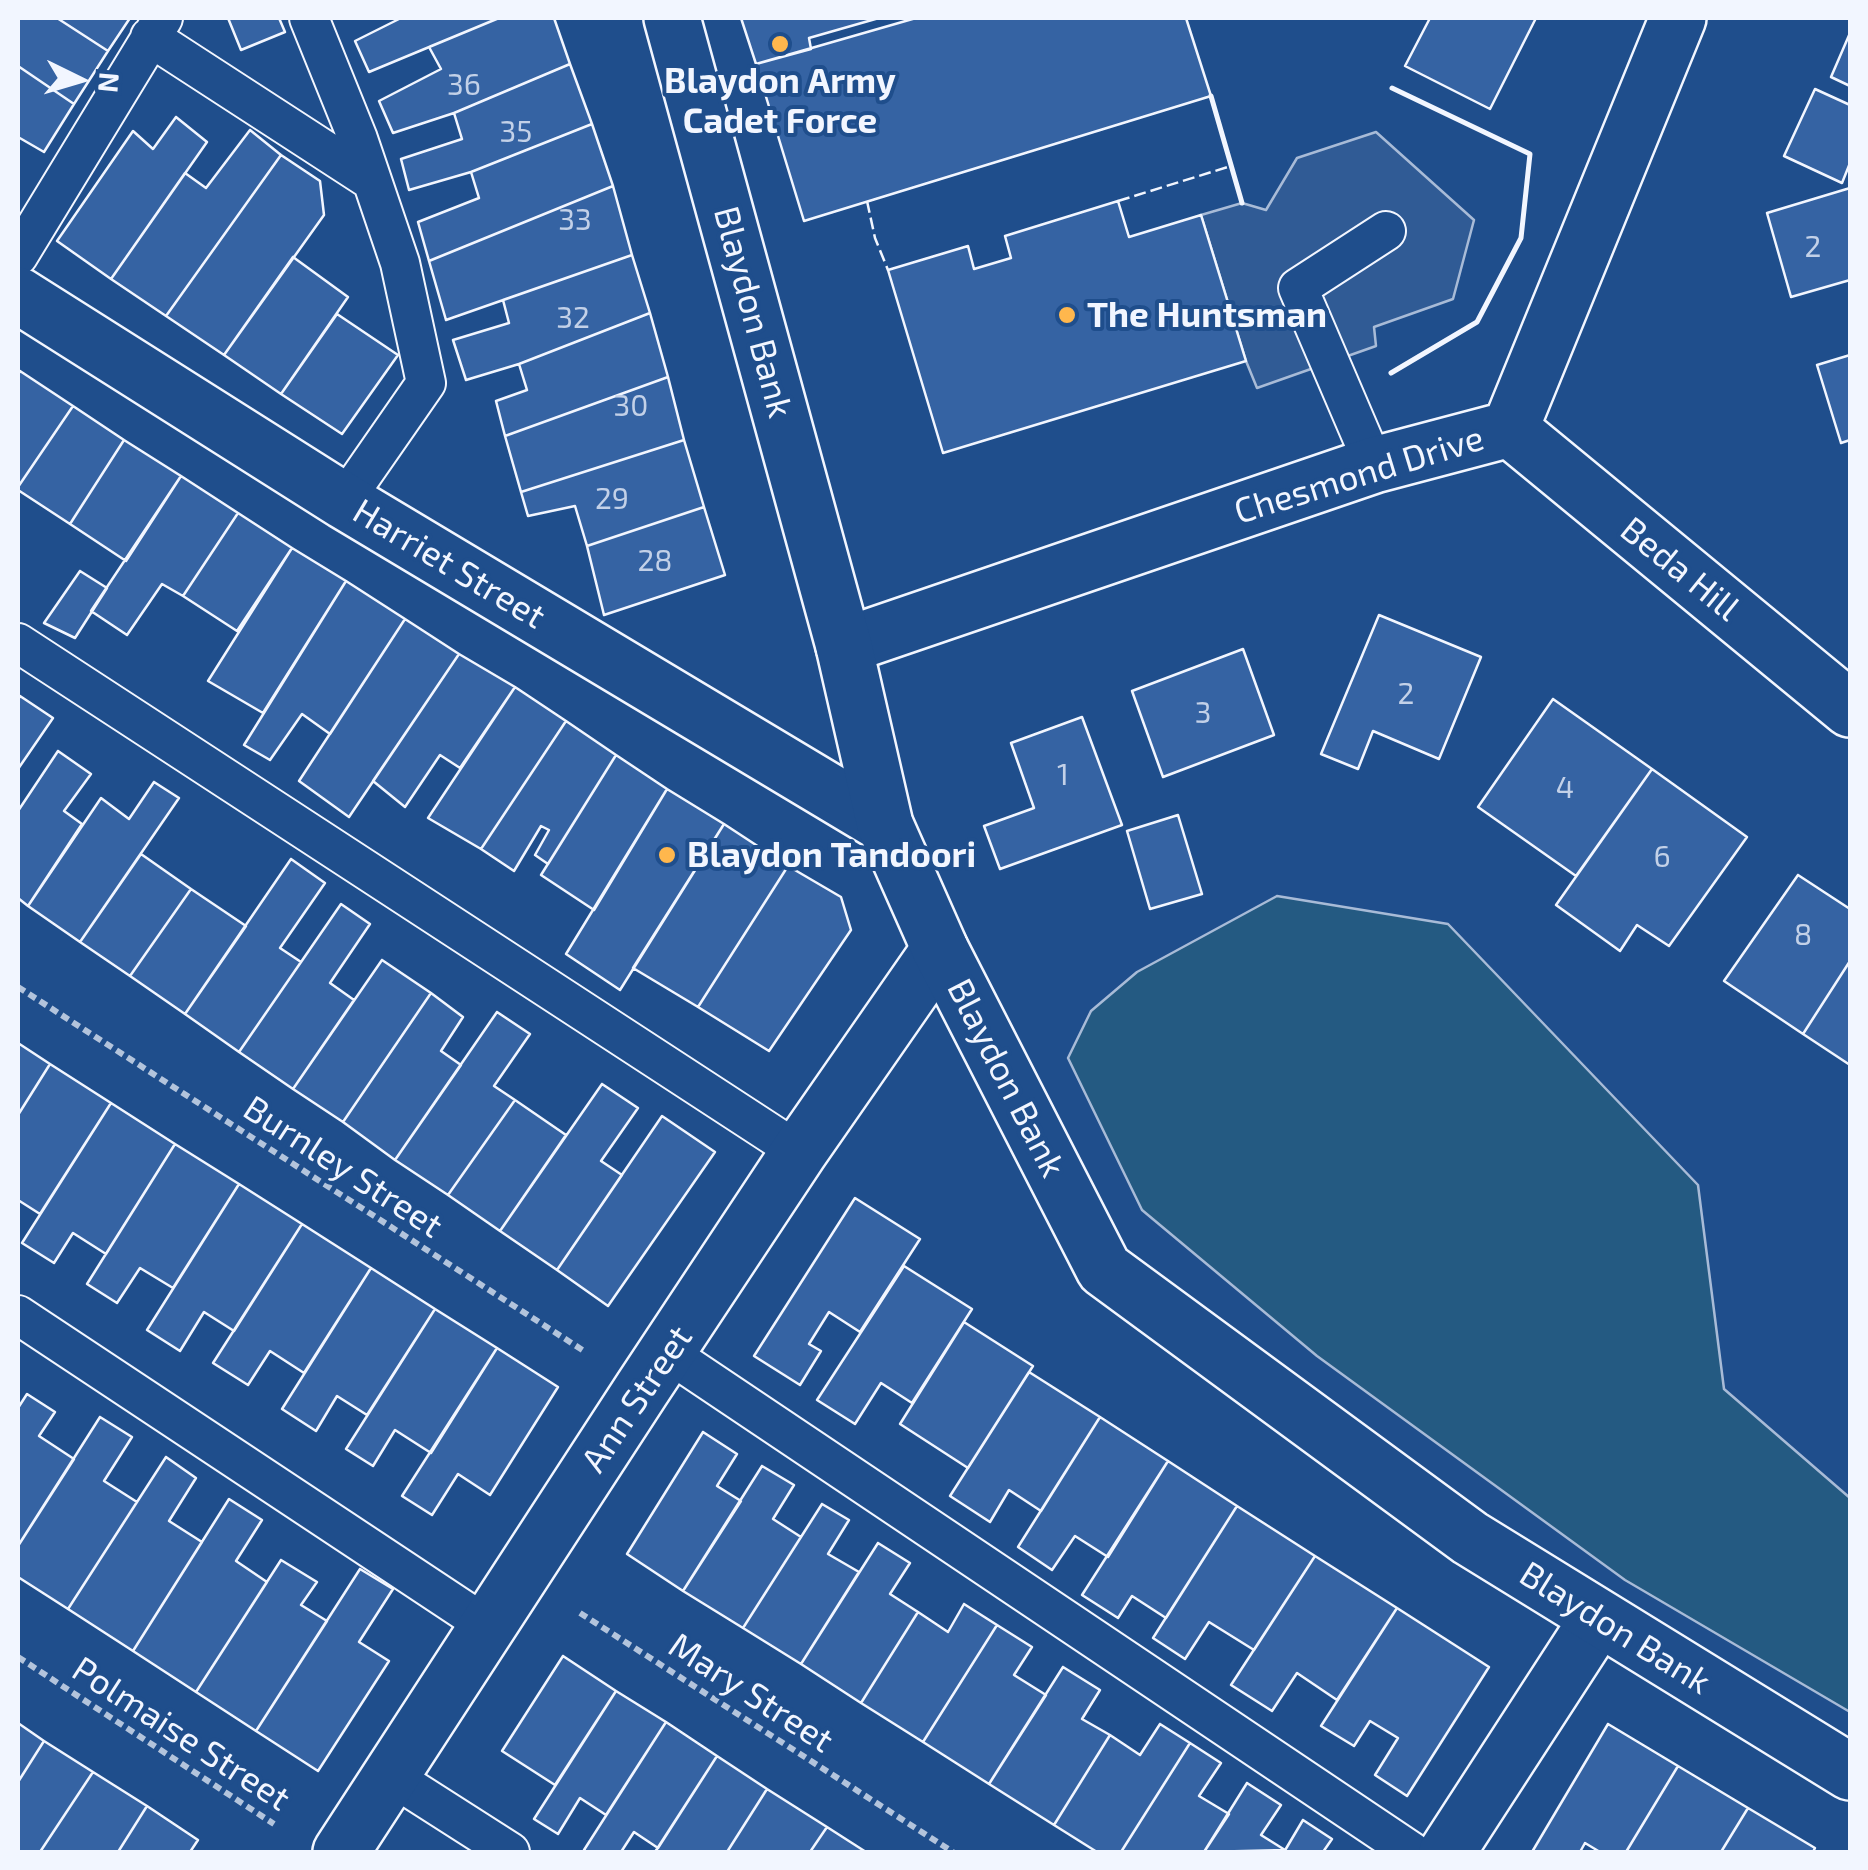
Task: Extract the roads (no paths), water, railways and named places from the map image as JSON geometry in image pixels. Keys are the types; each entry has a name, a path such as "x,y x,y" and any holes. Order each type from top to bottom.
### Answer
{"street":[{"name":"Blaydon Bank","path":"672,18 844,646 885,826 940,950 1104,1269 1470,1538 1850,1772"},
{"name":"Chesmond Drive","path":"844,646 1374,465 1510,429 1678,18"},
{"name":"Harriet Street","path":"18,295 344,501 885,826"},
{"name":"Beda Hill","path":"1510,429 1850,709"},
{"name":"Ann Street","path":"341,1852 800,1152 940,950"},
{"path":"1447,1852 1598,1619"}],"lane":[{"path":"309,18 400,262 426,382 344,501"},
{"path":"18,256 156,27 372,181"},
{"path":"1374,465 1298,288 1386,231"},
{"path":"18,643 800,1152"},
{"path":"18,1315 490,1627"},
{"path":"655,1371 1412,1852"},
{"path":"392,1776 510,1852"}],"place":[{"name":"Blaydon Army Cadet Force","path":"780,44"},
{"name":"The Huntsman","path":"1067,315"},
{"name":"Blaydon Tandoori","path":"667,855"}]}
